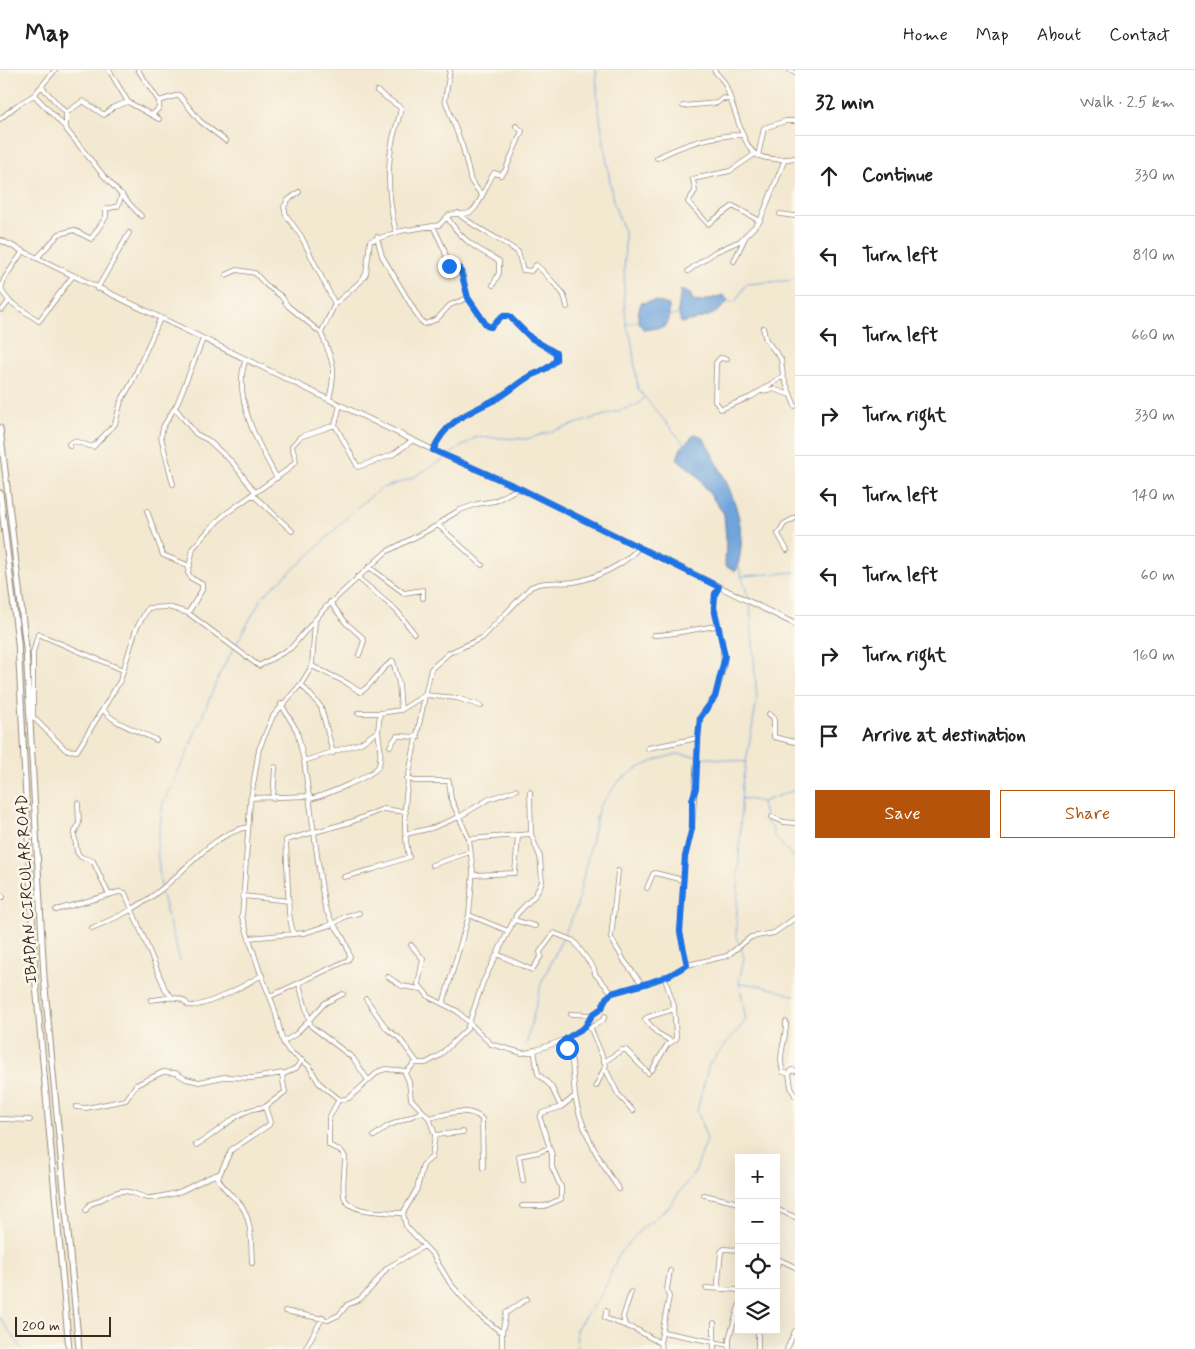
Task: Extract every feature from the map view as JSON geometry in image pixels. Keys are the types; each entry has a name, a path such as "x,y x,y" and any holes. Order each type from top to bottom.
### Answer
{"highway":[{"name":"IBADAN CIRCULAR ROAD","path":"0,428 26,648 44,976 79,1349"},
{"name":"IBADAN CIRCULAR ROAD","path":"0,492 18,642 35,974 69,1349"}],"main road":[{"path":"0,240 72,277 433,450 519,488 795,624"}],"street":[{"path":"0,119 34,95 55,70"},
{"path":"109,70 128,102 159,120"},
{"path":"138,70 159,101 159,108 152,116"},
{"path":"450,70 445,100 463,148 472,182 481,194"},
{"path":"714,70 723,81 732,100 742,134 756,155"},
{"path":"790,70 795,73"},
{"path":"42,87 66,113 66,129"},
{"path":"377,91 401,108 392,142 389,176 389,197 396,233"},
{"path":"34,95 141,216"},
{"path":"159,101 179,95 200,121 226,141"},
{"path":"683,106 717,103 723,98 732,100"},
{"path":"66,113 83,101 104,115 114,107 128,102"},
{"path":"756,155 764,128 795,120"},
{"path":"321,333 335,304 361,281 366,274 370,241 377,237 439,225 447,217 458,213 468,214 479,204 481,194 494,173 501,175 505,171 522,131 516,126"},
{"path":"657,158 676,148 710,139 742,134"},
{"path":"760,221 733,206 708,224 688,202 695,191 693,179 730,171 756,155 785,159 795,158"},
{"path":"688,271 715,252 740,241 760,221 785,159"},
{"path":"299,192 288,200 284,207 286,215 301,236 335,304"},
{"path":"37,258 59,234 74,230 91,239 106,217 106,209 118,206 122,194"},
{"path":"458,213 462,219 477,225 518,252 523,270 531,271 536,265 541,267 549,281 563,292 567,307"},
{"path":"780,214 795,216"},
{"path":"447,217 460,235 475,249 499,261 499,273 493,285"},
{"path":"433,226 449,266 457,266 462,272 468,298 487,326 491,327 502,316 509,316 531,338 556,353 556,360 548,368 531,376 498,398 461,415 439,437 433,450"},
{"path":"98,289 129,233"},
{"path":"734,261 748,234"},
{"path":"377,237 382,256 420,320 425,324 437,319 450,304 468,298"},
{"path":"23,251 7,274 1,290 9,301 39,321 72,277"},
{"path":"226,275 238,270 255,273 266,285 282,296 288,306 321,333 332,358 334,377 329,399"},
{"path":"2,310 9,301"},
{"path":"70,446 69,444 74,441 93,446 115,424 121,401 132,384 160,319"},
{"path":"763,328 766,340 781,359 783,376 795,406"},
{"path":"173,484 161,438 164,427 175,408 204,339"},
{"path":"727,359 720,358 716,363 715,401 720,408 725,409 761,391 771,382 783,376"},
{"path":"246,359 243,367 242,393 257,444 277,478"},
{"path":"761,391 773,389 791,395"},
{"path":"340,405 335,425 358,467 392,456 404,449 413,440"},
{"path":"175,408 196,434 208,440 233,463 253,493 292,531"},
{"path":"188,613 203,587 189,576 193,548 224,515 277,478 296,461 292,446 300,437 335,425"},
{"path":"123,670 37,634 32,653 34,717 66,750 77,751 120,681 136,629 148,608 168,607 188,613 259,666 291,648 330,602 386,552 438,525 460,510 477,504 495,501 519,488"},
{"path":"147,511 163,554 190,566"},
{"path":"787,550 778,534 784,524 795,518"},
{"path":"438,525 482,565"},
{"path":"344,877 408,858 406,834 407,778 418,737 431,669 449,653 482,638 531,587 555,581 574,582 593,577 628,558 639,547"},
{"path":"369,567 404,593 424,590 423,598"},
{"path":"357,577 397,611 414,633"},
{"path":"687,965 680,932 685,857 692,828 692,800 696,788 700,718 715,697 725,656 714,608 715,594 719,587"},
{"path":"330,602 346,623 362,637 364,641 359,655"},
{"path":"315,620 312,666 301,684 281,704 273,716 259,749 250,798 242,917 271,996 282,1042 309,1066 318,1083 339,1099 349,1098 379,1071 386,1069 406,1071"},
{"path":"654,635 676,635 693,629 718,626"},
{"path":"312,666 347,683 360,692 393,661 399,684 401,710"},
{"path":"301,684 321,707 333,753"},
{"path":"358,713 380,713 401,710 425,694 458,698 481,706"},
{"path":"271,996 350,959 349,951 325,908 304,761 297,731 281,704"},
{"path":"104,709 107,716 156,740"},
{"path":"250,798 310,798 339,790 377,769 380,762 378,731 380,713"},
{"path":"769,714 774,718 774,737 795,742"},
{"path":"304,761 361,744 378,731"},
{"path":"390,746 397,736 418,737"},
{"path":"648,748 698,738"},
{"path":"273,799 275,767"},
{"path":"407,778 414,781 449,781 451,799 469,839 473,875 470,915 443,1004"},
{"path":"406,834 432,828 459,817 489,799 516,790"},
{"path":"406,1071 412,1064 417,1062 426,1063 440,1056 469,1024 483,982 516,915 536,894 542,882 540,857 531,834 530,792"},
{"path":"78,803 79,820 74,834 77,852 81,857 93,861 109,895"},
{"path":"293,933 289,900 286,840 383,809 406,812"},
{"path":"772,816 784,822 795,823"},
{"path":"92,928 133,910 158,893 225,835 248,827"},
{"path":"469,839 531,834"},
{"path":"473,875 515,874 518,836"},
{"path":"432,865 470,852"},
{"path":"618,871 612,938 625,962 642,984"},
{"path":"648,888 655,873 683,880"},
{"path":"56,910 109,895 125,893 166,991 172,997 186,1002 188,1005 196,1006 238,989 262,975"},
{"path":"242,896 289,900"},
{"path":"249,938 304,933 333,924 346,916 359,913"},
{"path":"470,915 508,931"},
{"path":"633,1111 618,1094 588,1027 592,1015 602,1008 606,998 612,993 664,976 687,965 727,956 751,937 774,933 795,918"},
{"path":"515,919 535,926"},
{"path":"497,954 532,970 540,958 542,947 554,933 574,942 594,969 595,974 612,993"},
{"path":"411,945 423,959 418,984 422,989 429,997 457,1011 496,1047 522,1053 534,1050 564,1040 603,1020 605,1016"},
{"path":"388,976 402,986 422,989"},
{"path":"604,1062 622,1050 626,1050 650,1072 671,1041 676,1039 674,1009 664,976"},
{"path":"299,984 311,1026 353,1058 368,1080"},
{"path":"282,1042 296,1034 325,1003 343,994"},
{"path":"151,1000 172,997"},
{"path":"366,999 387,1029 399,1038 417,1062"},
{"path":"671,1041 649,1026 645,1020 648,1017 674,1009"},
{"path":"571,1014 592,1015"},
{"path":"786,1022 786,1030 781,1047 781,1065 783,1072 790,1074"},
{"path":"564,1040 572,1062 578,1112 594,1152 619,1189"},
{"path":"534,1050 538,1074 556,1092 561,1107"},
{"path":"76,1107 86,1108 126,1100 136,1085 163,1072 176,1073 186,1079 199,1082 224,1077 253,1078 284,1073 296,1068 302,1060"},
{"path":"596,1086 599,1076 605,1068"},
{"path":"795,1070 792,1070 790,1074 791,1087 795,1096"},
{"path":"406,1071 412,1099 429,1118 435,1135 432,1157 424,1165 417,1189 403,1213 406,1226 433,1255 450,1283 475,1312 502,1333"},
{"path":"196,1145 254,1107 265,1107 285,1092 282,1077 284,1073"},
{"path":"522,1206 544,1206 561,1199 561,1187 552,1167 549,1148 540,1118 542,1113 561,1107 575,1096"},
{"path":"339,1099 329,1118 329,1145 342,1152 345,1157 344,1197 349,1205 358,1209 403,1213"},
{"path":"252,1263 247,1217 242,1206 224,1190 218,1178 231,1150 269,1125 270,1122 265,1107"},
{"path":"374,1136 388,1126 422,1112"},
{"path":"429,1118 464,1112 472,1112 482,1118 484,1168"},
{"path":"0,1119 30,1120"},
{"path":"435,1135 463,1132"},
{"path":"523,1181 519,1156 549,1148"},
{"path":"86,1210 90,1204 98,1202 109,1193 125,1191 148,1198 175,1193 196,1186 205,1178 219,1174"},
{"path":"704,1195 735,1202"},
{"path":"780,1211 795,1217"},
{"path":"286,1311 323,1317 328,1320 339,1315 347,1305 360,1299 387,1268 424,1246"},
{"path":"719,1289 721,1252 724,1249 735,1250"},
{"path":"780,1260 795,1266"},
{"path":"662,1349 660,1343 669,1297 667,1289 670,1271"},
{"path":"706,1288 735,1290"},
{"path":"625,1325 623,1317 631,1292"},
{"path":"502,1349 502,1333 509,1309 527,1299"},
{"path":"606,1311 605,1318 625,1325 660,1343"},
{"path":"305,1349 323,1317"},
{"path":"663,1332 729,1347 728,1338 735,1318"},
{"path":"714,1323 714,1349"},
{"path":"788,1349 795,1332"},
{"path":"758,1334 758,1349"}],"water":[{"path":"681,289 690,294 693,300 700,302 723,295 728,300 714,314 681,323 678,311"},
{"path":"655,301 669,305 669,320 665,327 644,330 638,317 641,303"},
{"path":"695,434 703,437 720,468 734,501 739,518 741,536 736,571 725,566 726,539 724,514 694,472 677,459 681,448"}],"waterway":[{"path":"596,70 598,105 613,201 625,234 624,295 626,324 631,338 638,389 685,445"},
{"path":"726,303 736,301 746,284 795,280"},
{"path":"667,317 680,314"},
{"path":"626,324 639,321"},
{"path":"449,455 476,437 527,439 637,405 644,398"},
{"path":"161,888 157,848 163,803 184,760 221,671 263,596 317,548 354,510 380,489 410,479 446,458"},
{"path":"738,565 749,599"},
{"path":"742,576 795,572"},
{"path":"739,944 736,936 742,784 757,700 750,603"},
{"path":"526,1045 541,984 576,909 599,807 619,781 638,768 677,754 745,762"},
{"path":"741,798 762,802 795,790"},
{"path":"762,802 766,822 772,828 774,836 795,859"},
{"path":"161,892 180,961"},
{"path":"577,1349 576,1329 603,1292 619,1254 641,1229 668,1208 696,1170 707,1139 697,1111 709,1064 746,1020 739,982 744,958 741,948"},
{"path":"740,983 763,986 795,996"},
{"path":"0,1318 22,1349"}],"route":[{"path":"449,266 460,268 465,280 468,298 487,326 491,327 498,323 502,316 509,316 531,338 556,353 556,360 548,368 531,376 498,398 461,415 439,437 433,450 519,488 719,587 715,594 714,608 725,656 715,697 700,718 696,788 692,800 692,828 685,857 680,932 687,965 670,975 612,993 606,998 605,1005 590,1017 585,1027 564,1040 567,1048"}]}
